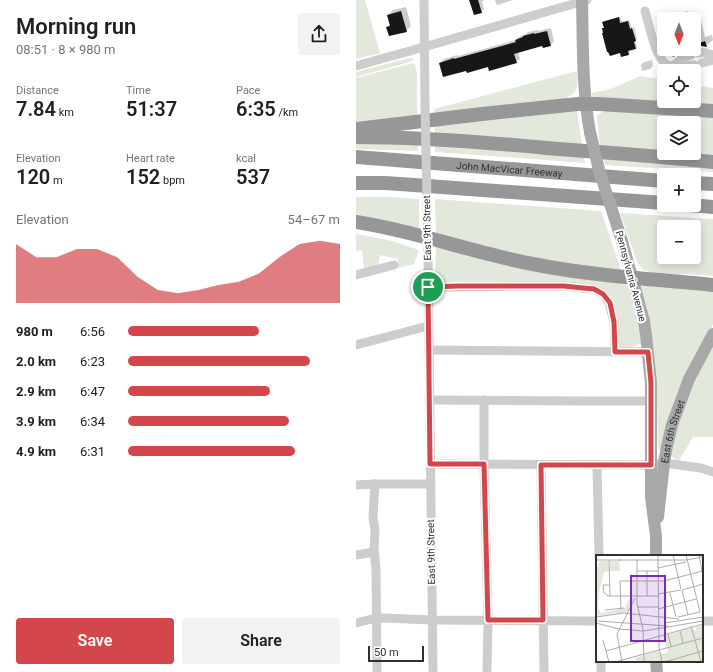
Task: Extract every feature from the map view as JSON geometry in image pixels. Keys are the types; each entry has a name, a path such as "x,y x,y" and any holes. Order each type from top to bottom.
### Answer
{"highway":[{"path":"356,129 578,104 713,111"},
{"path":"356,136 499,144 713,162"},
{"name":"John MacVicar Freeway","path":"356,157 657,180"},
{"path":"356,183 392,184 657,203"},
{"path":"701,183 713,184"},
{"path":"356,193 535,194"},
{"path":"701,206 713,207"},
{"path":"356,222 404,231 532,264 591,274 713,284"}],"main road":[{"name":"Pennsylvania Avenue","path":"584,1 586,104 591,142 622,241 644,321 652,401 651,503 656,536 656,555"},
{"name":"East 6th Street","path":"656,536 664,464 672,425 686,385 713,334"}],"street":[{"name":"East 9th Street","path":"424,0 433,672"},
{"path":"356,66 584,1"},
{"path":"645,11 653,40 661,59 665,63 670,65 687,66 697,59 713,58"},
{"path":"358,273 394,265"},
{"path":"428,287 564,286 594,289 603,294 610,303 614,322 615,352"},
{"path":"356,345 428,326"},
{"path":"429,350 648,352"},
{"path":"429,400 652,401"},
{"path":"484,400 488,620 487,672"},
{"path":"430,464 664,464 701,468 713,472"},
{"path":"541,465 544,672"},
{"path":"597,465 599,555"},
{"path":"375,484 374,552 376,570 377,672"},
{"path":"356,485 430,484"},
{"path":"356,555 374,552"},
{"path":"356,623 384,618 432,620 596,621"},
{"path":"703,621 713,622"}],"shaded area":[{"path":"356,0 365,0 380,53 356,59"},
{"path":"412,58 413,61 356,77 356,72"},
{"path":"413,63 417,73 417,118 356,124 356,78"},
{"path":"577,71 577,86 575,92 563,100 434,115 434,109"},
{"path":"640,76 657,79 657,103 592,98 592,93 611,89"},
{"path":"701,86 713,88 713,107 701,106"},
{"path":"577,109 582,146 435,135 435,125"},
{"path":"608,111 683,116 657,116 657,152 600,148 597,116 602,112"},
{"path":"701,117 713,118 713,157 701,154"},
{"path":"356,141 418,143 418,151 356,149"},
{"path":"435,145 584,156 585,163 435,152"},
{"path":"603,157 713,167 713,172 701,171 701,168 657,168 605,165"},
{"path":"356,197 419,199 419,231 356,218"},
{"path":"435,199 601,211 621,270 560,264 436,236"},
{"path":"620,213 713,219 713,276 687,274 670,276 652,273 642,269 637,262"},
{"path":"356,234 392,241 419,250 414,264 398,268 398,259 380,255 378,267 364,270 362,250 356,251"},
{"path":"436,246 623,282 629,287 639,324 642,343 633,347 618,347 603,290 435,284"},
{"path":"639,285 713,289 713,324 689,368 661,450 658,447 657,395"},
{"path":"713,345 713,437 693,437 679,461 671,455 674,437 696,376"}],"building":[{"path":"469,0 478,0 482,13 474,15"},
{"path":"401,11 407,32 389,36 386,27 390,26 387,15"},
{"path":"619,17 620,23 628,21 636,41 634,42 636,49 628,51 629,55 621,57 620,53 610,56 607,52 602,33 602,28 604,28 602,22"},
{"path":"547,31 551,46 543,48 542,46 514,54 517,63 489,71 488,67 467,73 466,71 443,77 439,63 516,42 515,40 523,36"},
{"path":"705,41 707,47 701,46 701,42"}],"route":[{"path":"564,286 594,289 603,294 610,303 614,322 615,352 648,352 652,401 651,465 541,465 543,620 488,620 484,464 430,464 428,287 564,286"}]}
